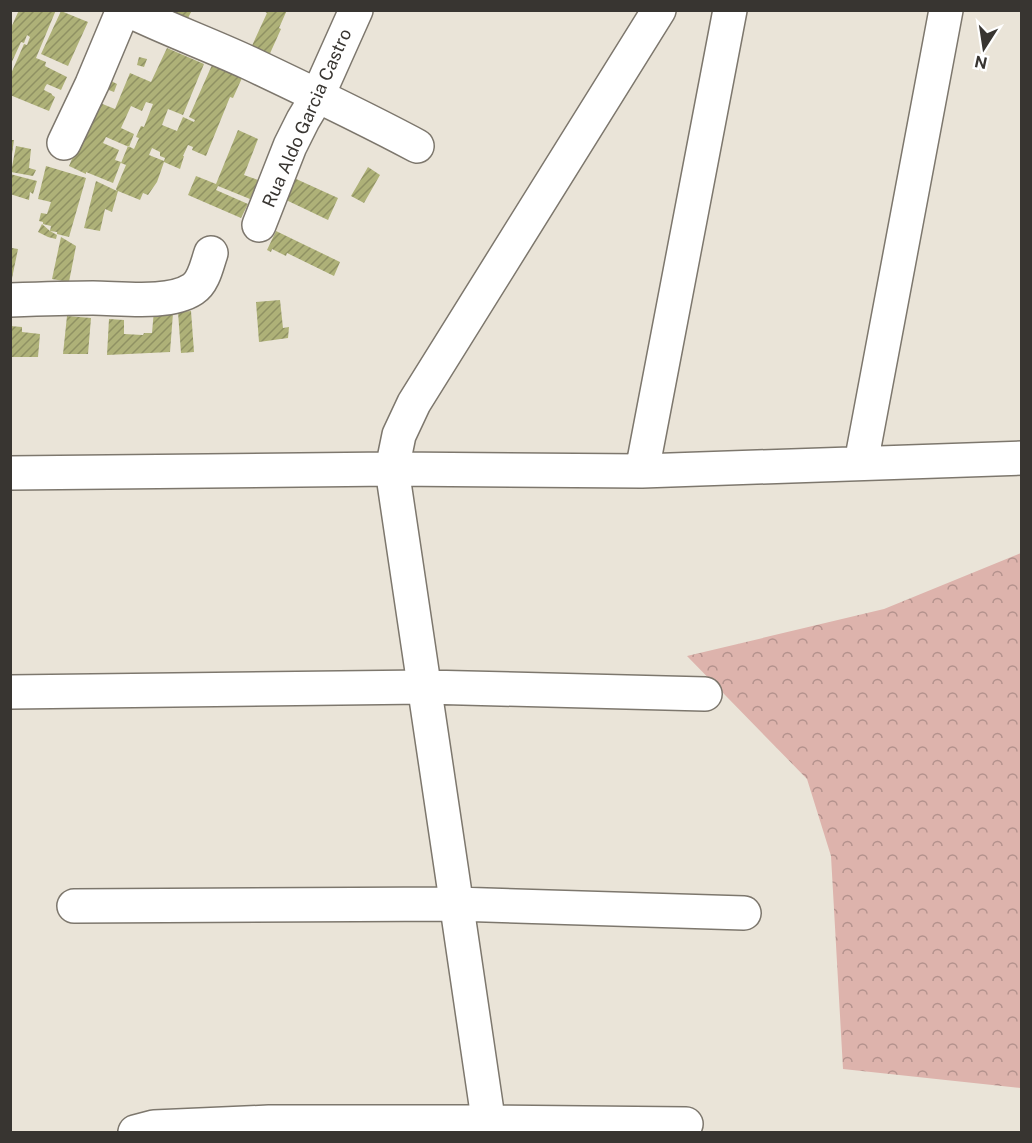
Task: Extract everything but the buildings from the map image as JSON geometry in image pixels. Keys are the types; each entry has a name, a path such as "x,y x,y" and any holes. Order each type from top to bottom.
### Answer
{"street":[{"path":"64,143 123,10"},
{"path":"128,10 318,95 417,146"},
{"name":"Rua Aldo Garcia Castro","path":"259,225 290,146 318,95 356,10"},
{"path":"489,1127 392,469 399,435 414,403 659,10"},
{"path":"642,471 730,10"},
{"path":"861,464 946,10"},
{"path":"10,300 158,299 179,295 195,288 203,277 211,253"},
{"path":"10,473 392,469 642,471 1022,458"},
{"path":"10,692 425,687 705,694"},
{"path":"74,906 455,904 744,913"},
{"path":"135,1132 154,1127 489,1127 686,1124"}],"green space":[{"path":"1021,553 1021,1088 843,1069 831,856 807,779 687,656 884,609"}]}
